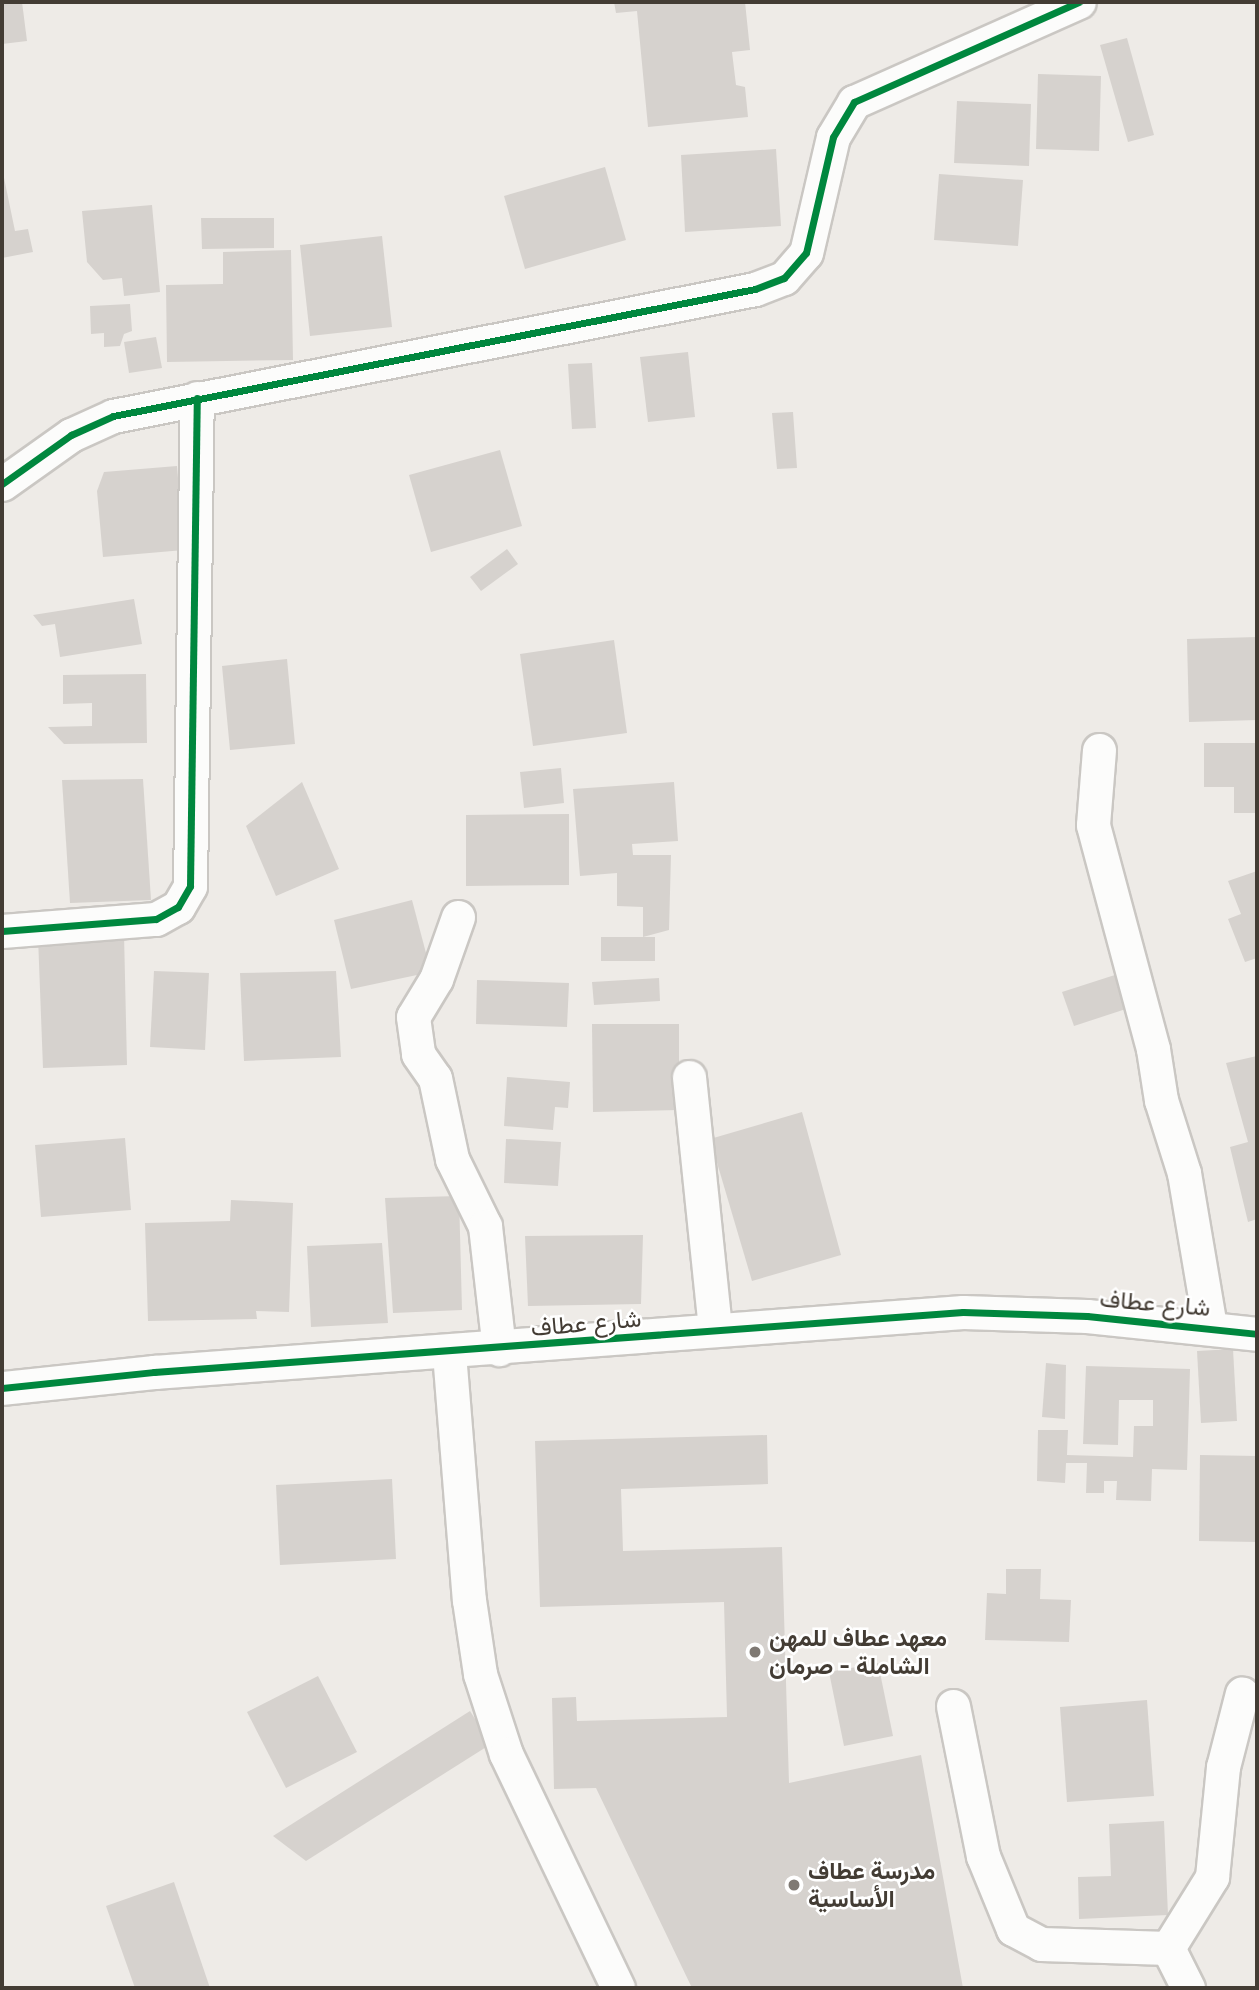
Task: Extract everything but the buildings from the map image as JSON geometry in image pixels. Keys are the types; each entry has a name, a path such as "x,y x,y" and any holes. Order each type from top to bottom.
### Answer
{"street":[{"path":"2,484 71,435 113,416 730,294 784,278 806,253 833,137 853,102 1079,2"},
{"path":"2,931 156,919 178,907 190,886 197,398"},
{"path":"1098,750 1093,825 1153,1049 1161,1100 1184,1173 1210,1327"},
{"path":"458,917 436,979 413,1017 418,1054 435,1078 452,1159 485,1226 499,1349"},
{"path":"689,1077 715,1330"},
{"name":"شارع عطاف","path":"2,1388 154,1372 449,1353 963,1312 1087,1316 1257,1334"},
{"path":"449,1353 469,1600 481,1674 506,1754 618,1988"},
{"path":"1168,1948 1212,1877 1223,1767 1242,1693"},
{"path":"953,1706 983,1856 1013,1929 1041,1944 1168,1948"},
{"path":"1168,1948 1188,1988"}],"cycle path":[{"path":"2,484 71,435 113,416 755,289 784,278 806,253 833,137 854,102 1079,2"},
{"path":"2,931 156,919 178,907 190,886 197,398"},
{"path":"2,1388 154,1372 963,1312 1087,1316 1257,1334"}],"place":[{"name":"معهد عطاف للمهن الشاملة - صرمان","path":"755,1652"},
{"name":"مدرسة عطاف الأساسية","path":"794,1885"}]}
